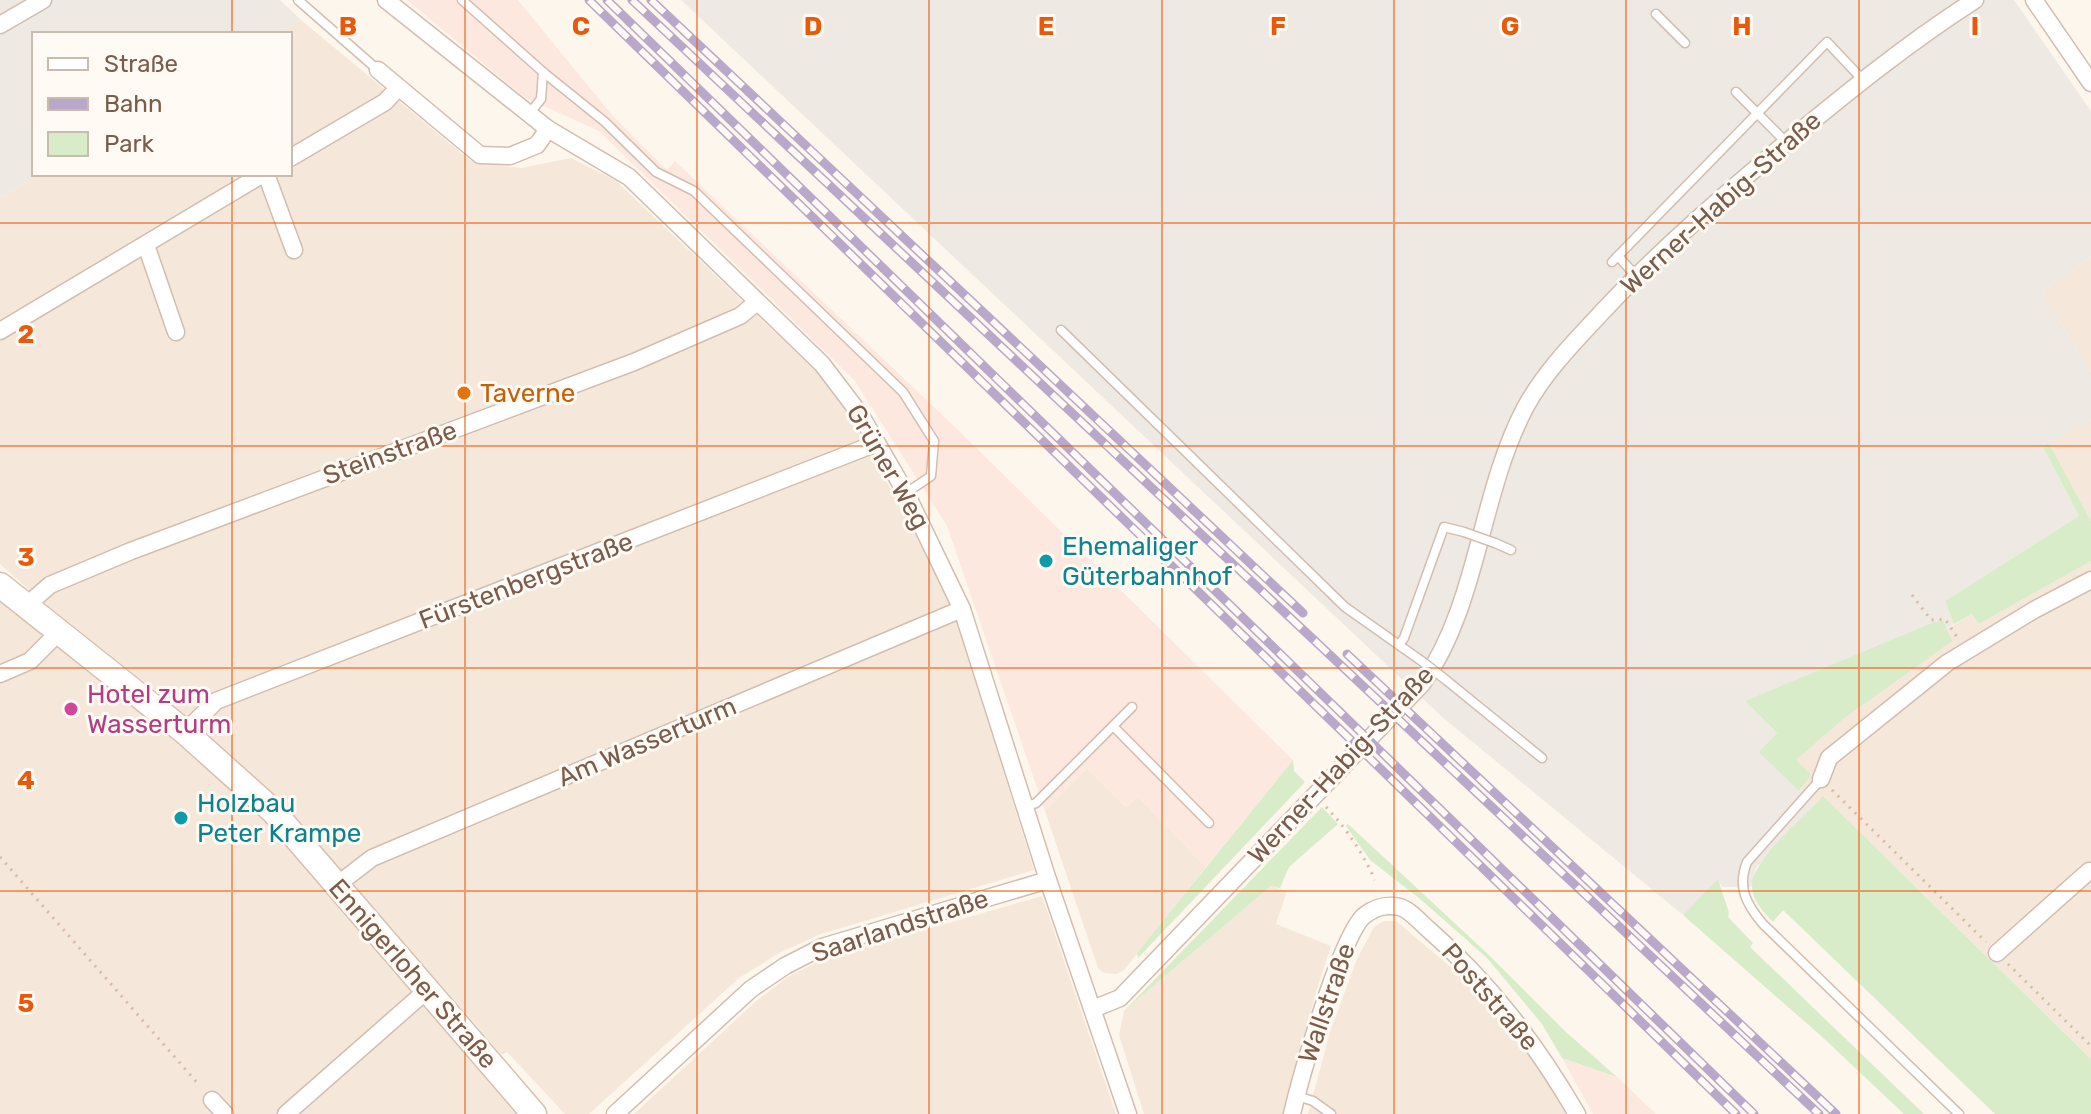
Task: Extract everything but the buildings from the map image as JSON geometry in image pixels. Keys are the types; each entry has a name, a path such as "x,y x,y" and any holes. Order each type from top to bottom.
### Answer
{"main road":[{"name":"Ennigerloher Straße","path":"0,585 185,732 273,811 534,1114"}],"street":[{"path":"0,25 43,0"},
{"name":"Grüner Weg","path":"386,0 548,129 629,177 822,364 846,395 906,493 962,609 1048,880 1128,1114"},
{"name":"Werner-Habig-Straße","path":"1093,1009 1120,998 1422,684 1441,657 1456,620 1509,441 1527,404 1575,341 1636,276 1786,143 1862,79 1975,0"},
{"path":"2034,0 2091,83"},
{"path":"378,70 480,155 510,156 537,145 548,129"},
{"path":"292,157 385,102 398,88"},
{"path":"0,331 262,176"},
{"path":"266,176 294,250"},
{"path":"146,245 176,332"},
{"name":"Steinstraße","path":"26,606 50,585 90,568 275,495 634,362 740,316 756,303"},
{"name":"Fürstenbergstraße","path":"185,732 216,701 877,443"},
{"path":"1821,779 1829,758 1918,684 2034,610 2091,580"},
{"name":"Am Wasserturm","path":"337,885 372,858 962,609"},
{"path":"0,674 30,661 58,633"},
{"path":"1997,953 2090,871"},
{"name":"Saarlandstraße","path":"615,1114 751,989 785,966 822,947 1048,880"},
{"name":"Wallstraße","path":"1292,1114 1316,1031 1350,935 1364,915 1383,905"},
{"name":"Poststraße","path":"1383,905 1403,908 1465,961 1536,1047 1577,1114"},
{"path":"286,1114 426,991"},
{"path":"212,1100 225,1114"}],"lane":[{"path":"298,0 378,70"},
{"path":"462,0 605,122 656,172 694,191 903,392 934,441 931,476 906,493"},
{"path":"1656,14 1685,43"},
{"path":"1636,276 1615,259 1827,42 1862,79"},
{"path":"529,114 541,99 543,72"},
{"path":"1736,92 1786,143"},
{"path":"1061,330 1345,607 1423,662 1542,758"},
{"path":"1399,645 1444,527 1511,550"},
{"path":"1025,807 1036,803 1132,707"},
{"path":"1113,726 1209,823"},
{"path":"1821,779 1747,862 1741,877 1745,898 1763,924 1959,1114"},
{"path":"1296,1096 1313,1101 1331,1114"}],"path":[{"path":"1912,595 1931,620 1945,619 1966,651"},
{"path":"1821,779 2091,1046"},
{"path":"1323,805 1342,824 1362,852 1375,880"},
{"path":"0,857 212,1100"}],"shaded area":[{"path":"0,0 280,0 301,20 280,32 32,32 32,176 37,176 0,198"},
{"path":"407,0 518,0 612,115 667,170 675,161 956,428 1293,760 1206,867 1138,797 1126,807 1087,768 1045,811 947,526 855,381 599,131 524,97"},
{"path":"681,0 2014,0 2091,111 2091,257 2042,292 2091,372 2091,420 2043,447 2079,516 1945,601 1954,624 1947,629 1943,621 1745,701 1777,733 1760,751 1814,806 1756,868 1751,887 1722,887 1718,880 1683,915 1441,716"},
{"path":"301,20 471,161 521,168 571,158 615,180 835,389 920,542 952,607 1034,870 818,935 779,953 739,978 589,1114 565,1114 507,1052 502,1055 282,803 162,696 0,564 0,198 37,176 292,176 292,32 280,32"},
{"path":"2091,257 2091,372 2042,292"},
{"path":"2091,420 2091,521 2049,443"},
{"path":"2091,561 2091,1059 1824,797 1814,806 1799,791 1810,775 1795,760 1842,719 1951,641 1947,629 1972,614 1979,624"},
{"path":"0,601 147,713 264,818 520,1114 0,1114"},
{"path":"1087,768 1126,807 1138,797 1206,867 1124,970 1117,974 1104,973 1098,968 1045,811"},
{"path":"1271,886 1287,891 1276,924 1331,946 1284,1114 1144,1114 1119,1035 1124,1011"},
{"path":"1042,896 1116,1114 634,1114 755,1002 789,976 826,958"},
{"path":"1384,921 1396,921 1459,974 1534,1062 1566,1114 1308,1114 1330,1032 1357,959 1374,927"},
{"path":"1562,1058 1617,1077 1656,1114 1593,1114"}],"green space":[{"path":"2049,443 2091,521 2091,561 1979,624 1972,614 1954,624 1945,601 2079,516 2043,447"},
{"path":"1943,620 1952,641 1843,719 1796,760 1811,775 1799,791 1759,752 1777,733 1745,701"},
{"path":"1293,760 1294,771 1305,782 1138,958 1137,953"},
{"path":"1823,796 2091,1059 2091,1114 1995,1114 1783,910 1773,922 1762,910 1752,890 1755,874 1770,851"},
{"path":"1322,807 1338,824 1289,867 1280,888 1271,886 1124,1011"},
{"path":"1348,824 1617,1077 1562,1058 1542,1024 1487,958 1370,860 1346,826"},
{"path":"1718,879 1728,917 1753,943 1750,947 1924,1114 1904,1114 1819,1034 1683,915"}],"railway":[{"path":"589,0 1736,1114"},
{"path":"607,0 1754,1114"},
{"path":"632,0 1819,1114"},
{"path":"651,0 1303,613"},
{"path":"1347,654 1836,1114"}],"place":[{"name":"Taverne","path":"464,393"},
{"name":"Ehemaliger Güterbahnhof","path":"1046,561"},
{"name":"Hotel zum Wasserturm","path":"71,709"},
{"name":"Holzbau Peter Krampe","path":"181,818"}]}
